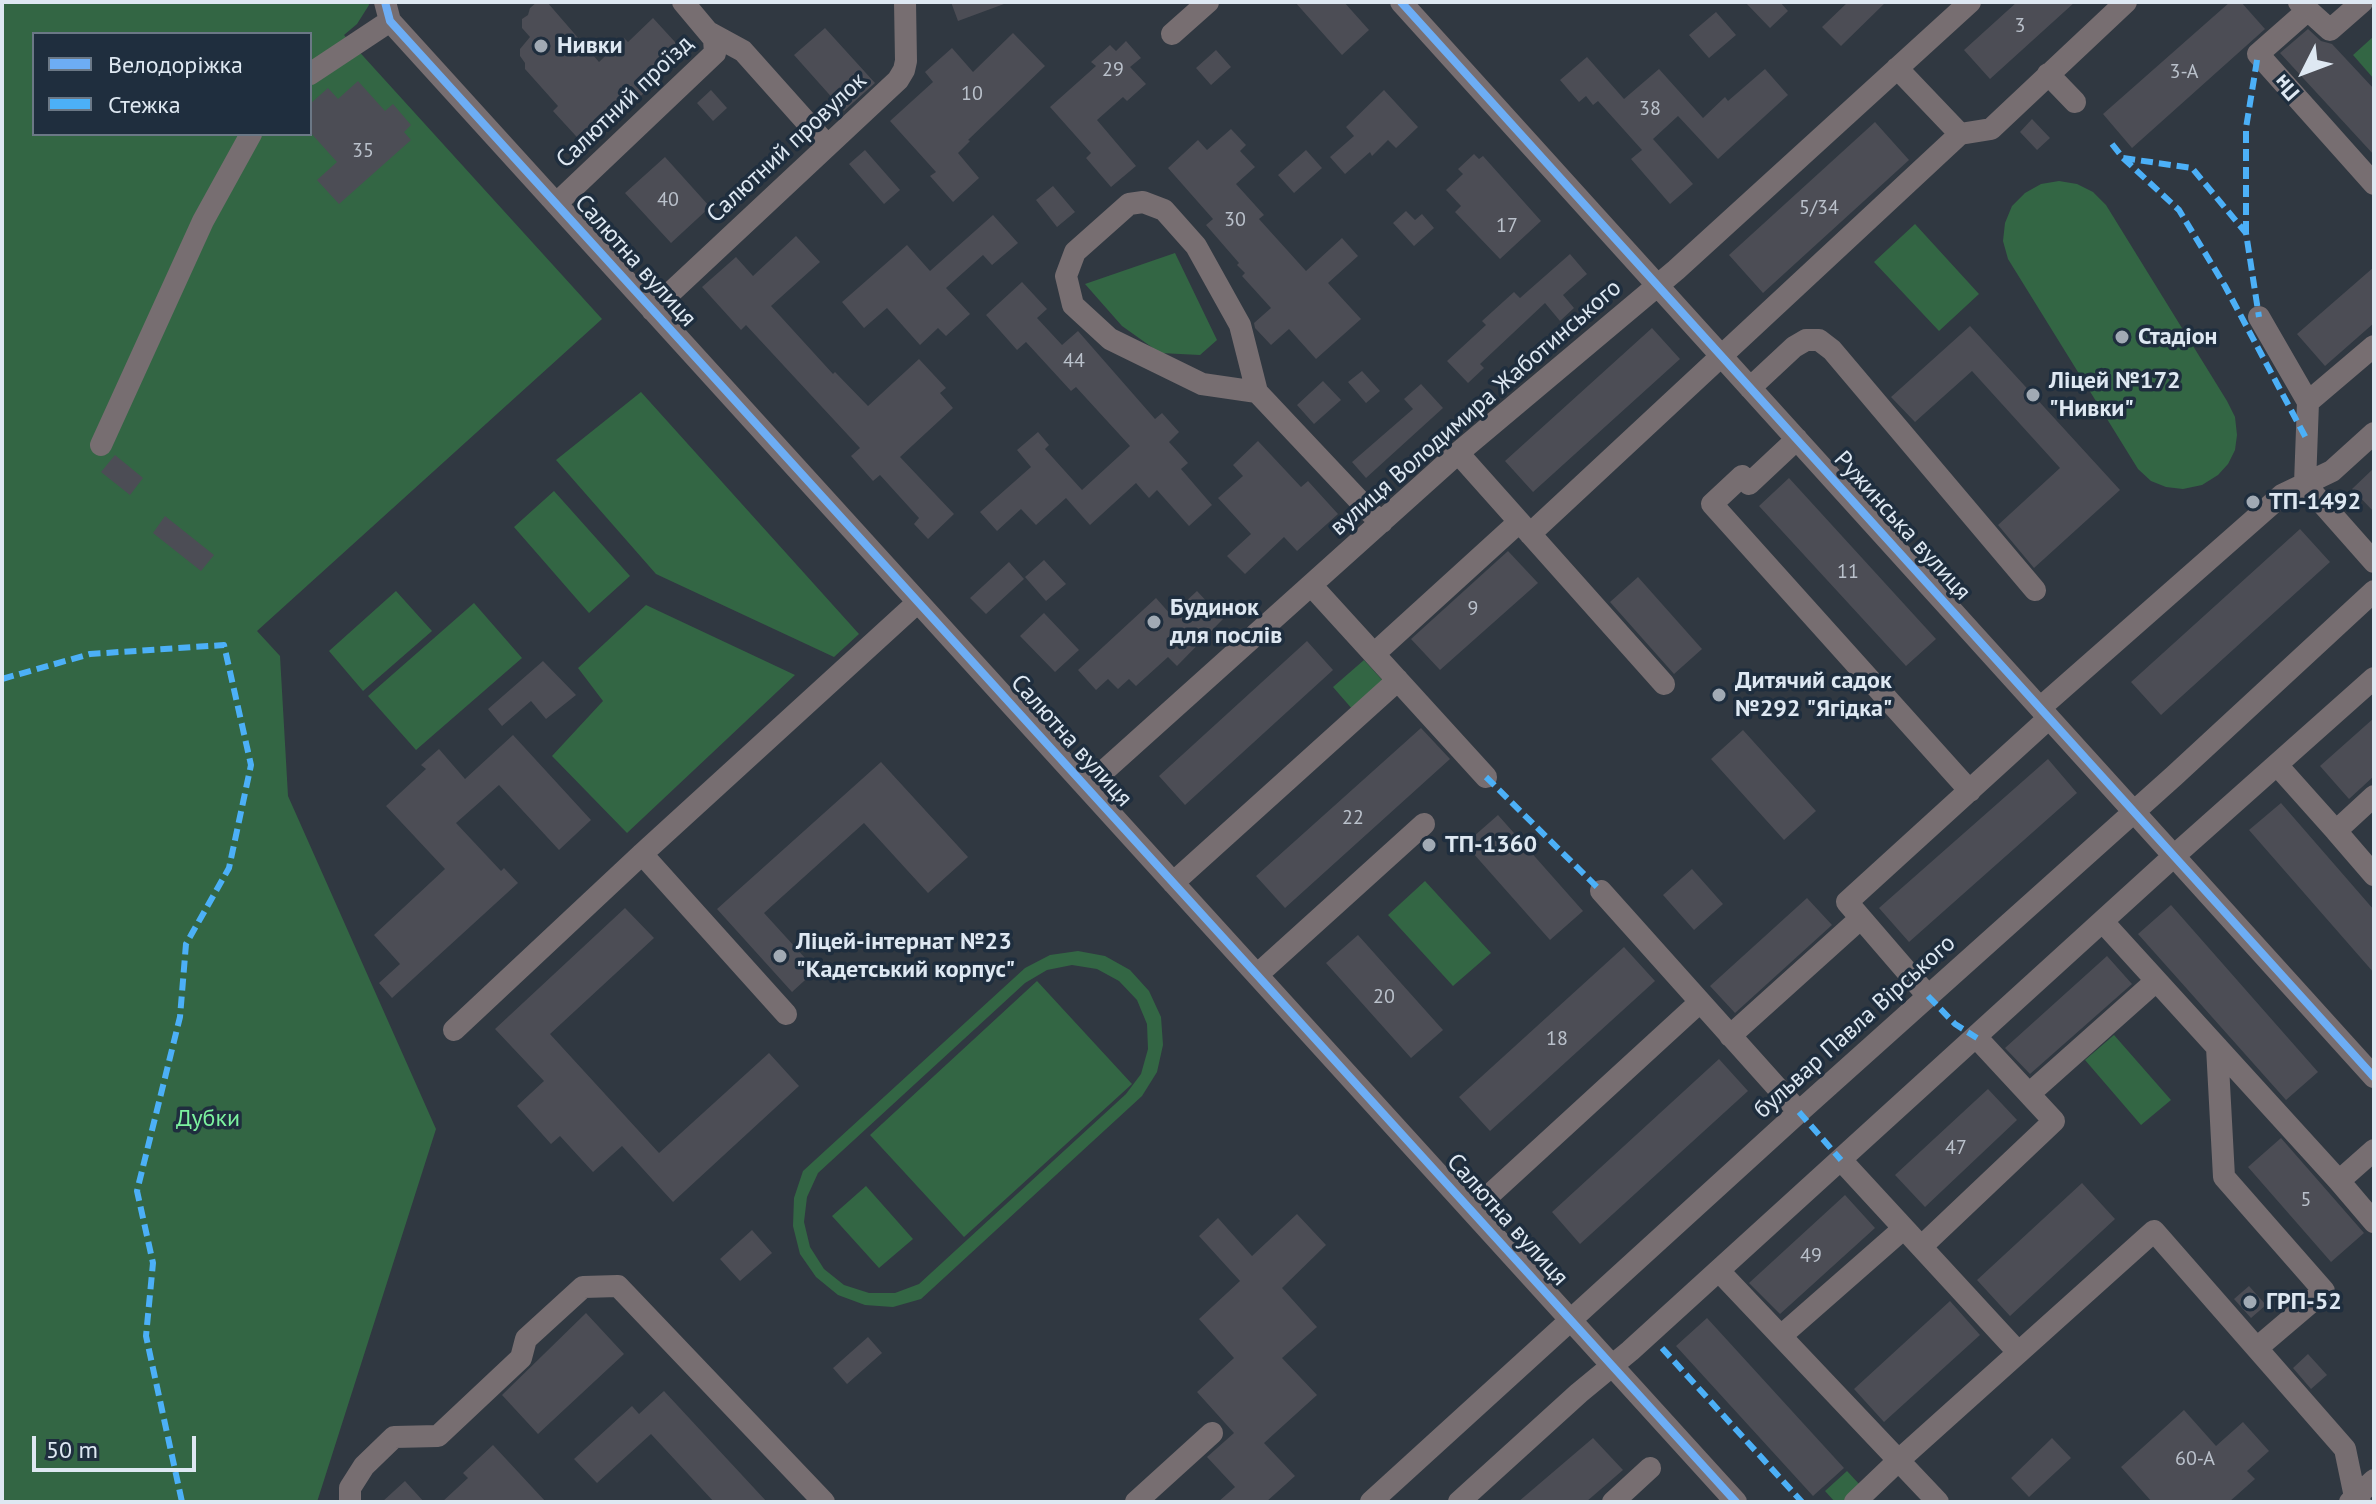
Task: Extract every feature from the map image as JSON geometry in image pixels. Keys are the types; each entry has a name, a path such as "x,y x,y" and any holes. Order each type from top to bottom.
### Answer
{"street":[{"name":"Салютний проїзд","path":"683,2 710,33 743,51 827,145"},
{"name":"Салютний провулок","path":"652,310 898,80 906,61 905,2"},
{"path":"1172,34 1208,2"},
{"name":"Ружинська вулиця","path":"1401,2 2374,1077"},
{"name":"вулиця Володимира Жаботинського","path":"1086,787 1458,453 1658,286 1970,2"},
{"path":"1374,654 1525,528 1721,356 1960,134 1991,129 2126,2"},
{"path":"2362,2 2330,30 2304,6 2258,54 2374,184"},
{"path":"312,72 387,11"},
{"name":"Салютна вулиця","path":"387,11 556,204 1736,1502"},
{"name":"Салютний проїзд","path":"556,204 710,60 716,47 710,33"},
{"path":"1897,68 1960,134"},
{"path":"2048,74 2075,102"},
{"path":"101,445 203,221 250,136"},
{"path":"1257,392 1202,384 1110,339 1073,305 1066,276 1075,252 1129,204 1143,202 1164,210 1196,246 1240,325 1257,392 1382,522"},
{"path":"2259,317 2308,402 2305,484 2374,562"},
{"path":"1750,388 1806,340 1819,340 1832,350 2035,590"},
{"path":"2308,402 2374,346"},
{"path":"1928,996 1847,902 1970,791 2045,713 2282,495 2332,471 2374,433"},
{"path":"1797,439 1749,484 1742,476 1712,504 1970,791"},
{"path":"1458,453 1664,684"},
{"path":"1311,585 1486,777"},
{"name":"бульвар Павла Вірського","path":"1371,1502 2374,591"},
{"path":"454,1030 918,602"},
{"path":"1459,1502 2374,678"},
{"path":"1173,883 1398,680"},
{"path":"2277,765 2374,875"},
{"path":"2336,831 2374,796"},
{"path":"1257,975 1424,824"},
{"path":"642,854 786,1014"},
{"path":"1601,891 1799,1112"},
{"path":"1730,1036 1861,918"},
{"path":"2103,922 2374,1222"},
{"path":"2029,1094 2156,981"},
{"path":"1472,1211 1700,1002"},
{"path":"1921,1247 2054,1121 1977,1038"},
{"path":"2217,1047 2224,1177 2324,1291 2257,1348"},
{"path":"2339,1181 2374,1150"},
{"path":"1841,1160 2018,1352"},
{"path":"1781,1336 1903,1229"},
{"path":"1855,1502 2154,1231 2345,1449 2355,1500"},
{"path":"1719,1271 1938,1502"},
{"path":"350,1502 350,1488 364,1466 394,1437 438,1436 521,1358 526,1339 583,1287 618,1286 824,1502"},
{"path":"1136,1502 1212,1433"},
{"path":"1613,1502 1650,1468"},
{"path":"2355,1500 2374,1480"}],"green space":[{"name":"Дубки","path":"2,2 368,2 357,24 344,35 602,319 257,631 280,656 288,796 436,1129 317,1502 2,1502"},
{"path":"2374,36 2374,79 2353,55"},
{"name":"Стадіон","path":"2059,181 2077,184 2093,192 2106,205 2235,417 2235,450 2218,475 2202,485 2183,489 2166,487 2151,481 2138,469 2008,259 2003,241 2005,223 2012,206 2025,193 2041,184"},
{"path":"1915,224 1979,294 1939,331 1874,262"},
{"path":"1175,253 1217,340 1200,355 1160,353 1122,326 1085,284"},
{"path":"641,392 859,634 834,657 656,574 556,460"},
{"path":"554,491 630,576 589,613 514,527"},
{"path":"396,591 432,631 363,691 329,651"},
{"path":"474,603 522,658 416,750 368,696"},
{"path":"646,605 795,675 627,833 552,756 603,701 578,668"},
{"path":"1364,660 1384,682 1353,710 1333,687"},
{"path":"1425,881 1491,953 1453,986 1388,915"},
{"path":"1078,951 1105,956 1130,970 1149,991 1161,1017 1163,1045 1157,1072 1142,1096 921,1299 893,1307 865,1305 838,1295 816,1277 800,1254 793,1226 794,1198 803,1171 1025,968 1050,955","holes":["1072,965 1097,969 1119,981 1137,1000 1147,1024 1148,1049 1141,1074 1126,1094 919,1284 895,1293 869,1293 844,1285 824,1269 810,1247 804,1222 807,1197 818,1173 1025,983 1047,970"]},
{"path":"1037,981 1132,1084 964,1237 870,1135"},
{"path":"2114,1035 2171,1100 2141,1125 2085,1060"},
{"path":"866,1186 913,1239 879,1268 832,1216"},
{"path":"1847,1471 1860,1485 1842,1502 1835,1502 1825,1491"}],"building":[{"path":"537,2 547,2 599,62 624,38 628,42 653,18 686,54 586,147 553,111 558,106 525,69 520,56 520,49 530,37 522,28 522,19"},
{"path":"951,2 1004,2 1004,4 958,21"},
{"path":"1295,2 1344,2 1369,30 1342,55"},
{"path":"1745,2 1780,2 1788,11 1770,28"},
{"path":"1848,2 1886,2 1841,46 1822,27"},
{"path":"2017,2 2075,2 1990,79 1964,50"},
{"path":"2230,2 2241,2 2265,29 2132,148 2103,114"},
{"path":"1716,12 1736,35 1709,58 1689,35"},
{"path":"825,28 875,83 844,111 794,55"},
{"path":"2308,29 2321,41 2332,44 2374,89 2374,155 2280,53"},
{"path":"1013,33 1045,66 958,153 979,178 953,202 930,176 936,172 890,121 933,82 925,72 952,48 973,72"},
{"path":"1126,41 1141,58 1130,67 1146,84 1127,101 1123,97 1097,120 1136,166 1111,187 1086,158 1091,153 1050,107 1096,66 1091,62 1110,45 1116,51"},
{"path":"1216,50 1231,67 1211,85 1196,68"},
{"path":"1587,57 1624,99 1659,69 1703,118 1725,97 1728,101 1765,69 1788,95 1718,159 1678,116 1653,139 1693,184 1670,204 1631,159 1642,150 1598,101 1593,105 1586,96 1579,102 1560,80"},
{"path":"358,81 385,111 393,104 411,125 404,132 411,140 339,204 317,180 337,162 312,134 312,102 328,88 338,99"},
{"path":"711,90 727,108 713,121 697,103"},
{"path":"1384,90 1418,127 1396,148 1388,140 1372,156 1370,152 1345,174 1330,157 1354,136 1346,127"},
{"path":"2032,119 2050,138 2037,150 2020,132"},
{"path":"1875,122 1909,160 1763,293 1729,255"},
{"path":"1231,129 1246,145 1240,151 1255,167 1236,184 1264,215 1259,219 1306,271 1342,238 1358,256 1328,283 1361,319 1316,359 1289,329 1271,345 1255,328 1254,323 1271,308 1242,276 1245,273 1237,265 1239,263 1206,225 1213,219 1168,168 1198,140 1207,150"},
{"path":"865,150 900,190 884,204 849,164"},
{"path":"1306,150 1322,168 1294,193 1278,175"},
{"path":"1474,154 1479,159 1483,156 1541,221 1500,259 1455,212 1461,206 1446,190 1463,174 1458,169"},
{"path":"665,157 710,207 671,243 625,193"},
{"path":"1053,186 1075,212 1057,227 1036,200"},
{"path":"1406,211 1415,220 1422,214 1434,228 1414,246 1393,223"},
{"path":"993,215 1018,243 992,265 983,255 946,288 970,314 946,336 938,328 920,345 887,308 864,328 842,302 907,245 930,271"},
{"path":"796,236 820,262 771,306 833,374 835,372 868,406 919,359 946,388 940,393 953,408 900,457 954,514 928,539 914,524 919,518 880,475 873,481 851,456 860,448 746,325 741,330 702,287 736,257 753,276"},
{"path":"1570,254 1587,274 1563,295 1574,308 1560,321 1545,303 1480,364 1484,368 1468,383 1447,361 1486,325 1482,321 1514,292 1520,298"},
{"path":"2374,267 2374,323 2325,366 2297,334"},
{"path":"1022,282 1047,309 1037,318 1062,345 1078,331 1155,419 1162,413 1179,432 1169,442 1188,463 1181,469 1212,505 1189,526 1157,490 1149,498 1136,483 1090,525 1066,498 1036,525 1021,509 997,531 980,512 1031,467 1017,450 1038,432 1049,445 1045,449 1082,490 1130,446 1076,387 1071,391 1026,342 1017,350 986,315"},
{"path":"1970,326 2120,490 2034,568 1998,525 2060,468 1972,371 1915,422 1891,397"},
{"path":"1652,328 1680,359 1533,492 1505,461"},
{"path":"1362,371 1380,391 1366,403 1348,382"},
{"path":"1323,381 1341,400 1314,424 1297,405"},
{"path":"1421,384 1443,408 1366,478 1352,462 1413,409 1404,399"},
{"path":"1258,441 1301,487 1308,481 1338,514 1297,551 1284,537 1245,574 1227,556 1251,534 1218,498 1243,476 1233,465"},
{"path":"115,455 143,478 130,495 101,472"},
{"path":"2374,468 2374,512 2352,489"},
{"path":"1789,478 1936,639 1906,666 1759,506"},
{"path":"165,516 214,555 201,571 153,533"},
{"path":"2300,529 2330,562 2161,715 2131,682"},
{"path":"1508,551 1538,583 1440,670 1411,639"},
{"path":"1044,560 1066,584 1046,601 1025,577"},
{"path":"1009,562 1024,579 986,614 970,598"},
{"path":"1638,577 1702,649 1674,674 1610,602"},
{"name":"Будинок для послів","path":"1197,591 1223,619 1177,666 1168,657 1136,686 1129,679 1118,689 1108,679 1096,690 1078,670 1156,598 1171,615"},
{"path":"1044,613 1079,650 1055,672 1020,636"},
{"path":"1307,641 1333,670 1185,805 1159,776"},
{"path":"543,661 576,695 546,719 531,701 502,726 488,709"},
{"path":"2374,718 2374,776 2349,799 2320,766"},
{"path":"1421,728 1450,759 1285,908 1256,876"},
{"path":"1743,730 1816,811 1784,840 1711,759"},
{"path":"513,735 591,820 559,850 499,785 456,823 501,871 504,868 518,883 392,998 379,983 400,964 374,935 445,869 386,806 426,769 421,765 439,749 465,779"},
{"path":"2048,759 2077,793 1909,942 1879,908"},
{"path":"881,762 968,857 928,893 864,823 764,913 816,970 792,992 717,909"},
{"path":"2281,803 2374,910 2374,973 2249,830"},
{"path":"1498,815 1583,911 1550,940 1465,844"},
{"path":"1692,869 1723,904 1694,930 1663,895"},
{"path":"1807,898 1832,925 1735,1013 1710,986"},
{"path":"2171,905 2318,1072 2286,1100 2138,934"},
{"path":"625,908 654,938 550,1034 659,1153 769,1053 799,1086 673,1202 622,1146 593,1172 560,1136 551,1144 517,1106 544,1081 495,1029"},
{"path":"1358,935 1443,1030 1411,1058 1326,963"},
{"path":"1624,947 1655,981 1490,1131 1459,1097"},
{"path":"2107,956 2132,984 2030,1074 2005,1048"},
{"path":"1719,1059 1748,1091 1580,1244 1552,1212"},
{"path":"1988,1089 2017,1120 1925,1207 1895,1175"},
{"path":"2281,1138 2364,1233 2331,1262 2248,1167"},
{"path":"2082,1183 2115,1219 2010,1316 1977,1280"},
{"path":"1845,1195 1875,1228 1780,1314 1749,1283"},
{"path":"1297,1214 1326,1245 1282,1288 1317,1327 1282,1358 1317,1395 1264,1443 1295,1476 1266,1502 1218,1502 1235,1487 1207,1457 1234,1433 1197,1392 1234,1358 1199,1319 1240,1281 1199,1236 1218,1218 1252,1256"},
{"path":"752,1230 772,1253 740,1281 720,1259"},
{"name":"ГРП-52","path":"2249,1286 2266,1305 2251,1318 2234,1299"},
{"path":"1950,1301 1980,1335 1884,1422 1854,1389"},
{"path":"586,1313 624,1354 538,1434 502,1395"},
{"path":"1707,1318 1844,1468 1813,1496 1676,1346"},
{"path":"868,1337 882,1353 847,1384 833,1368"},
{"path":"2308,1354 2327,1375 2311,1389 2293,1368"},
{"path":"664,1391 767,1502 714,1502 651,1434 597,1483 574,1459 632,1406 639,1414"},
{"path":"2184,1410 2216,1446 2243,1422 2269,1451 2247,1471 2255,1479 2229,1502 2152,1502 2121,1467"},
{"path":"1593,1438 1623,1470 1586,1502 1518,1502"},
{"path":"2052,1438 2071,1458 2029,1497 2011,1478"},
{"path":"493,1445 546,1502 442,1502 468,1478 463,1473"},
{"path":"405,1481 424,1502 382,1502"}],"marked path":[{"path":"2246,233 2246,128 2258,54"},
{"path":"2112,144 2123,158 2192,168 2246,233 2259,317"},
{"path":"2123,158 2179,210 2225,286 2307,440"},
{"path":"2,679 90,654 224,645 251,765 229,868 186,944 180,1017 137,1191 153,1263 146,1336 182,1502"},
{"path":"1486,777 1601,891"},
{"path":"1928,996 1955,1024 1977,1038"},
{"path":"1799,1112 1841,1160"},
{"path":"1662,1348 1802,1502"}],"cycle path":[{"path":"385,2 390,21 1736,1502"},
{"path":"1401,2 2374,1077"}],"place":[{"name":"Нивки","path":"541,46"},
{"name":"Стадіон","path":"2122,337"},
{"name":"Ліцей №172 \"Нивки\"","path":"2033,395"},
{"name":"ТП-1492","path":"2253,502"},
{"name":"Будинок для послів","path":"1154,622"},
{"name":"Дитячий садок №292 \"Ягідка\"","path":"1719,695"},
{"name":"ТП-1360","path":"1429,845"},
{"name":"Ліцей-інтернат №23 \"Кадетський корпус\"","path":"780,956"},
{"name":"ГРП-52","path":"2250,1302"}]}
